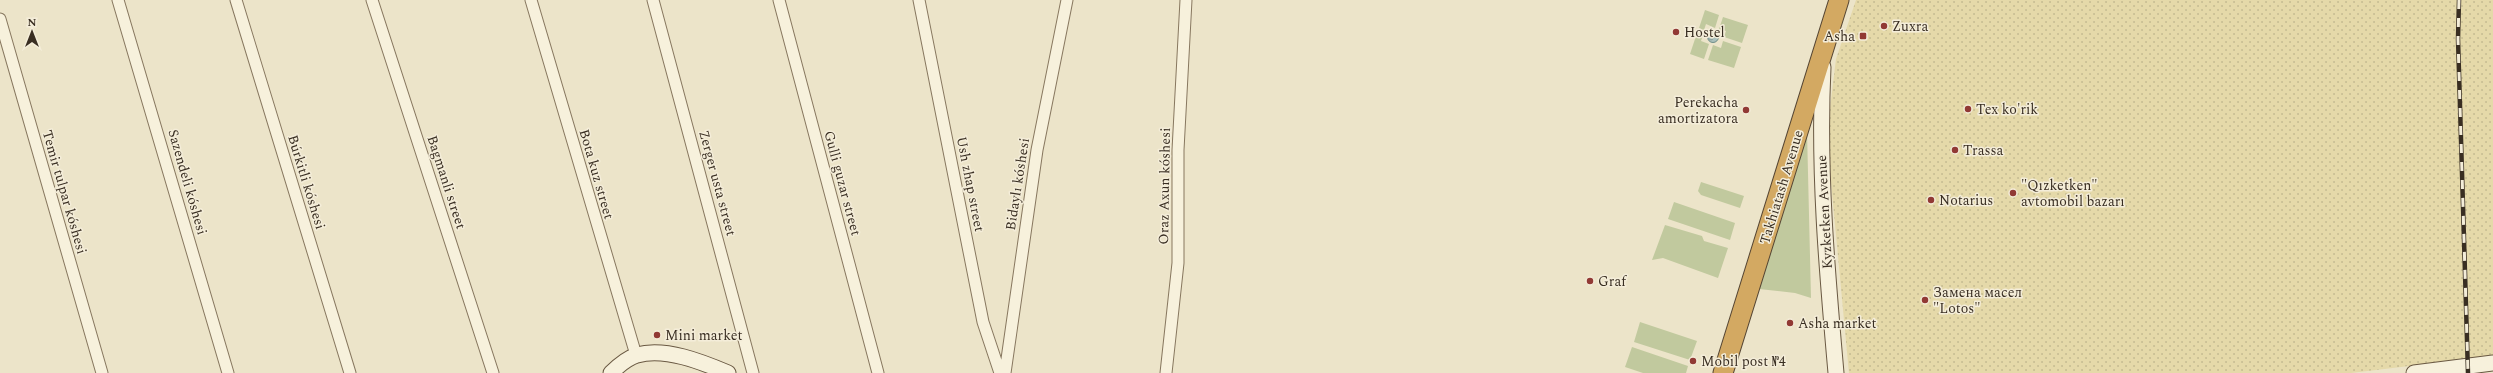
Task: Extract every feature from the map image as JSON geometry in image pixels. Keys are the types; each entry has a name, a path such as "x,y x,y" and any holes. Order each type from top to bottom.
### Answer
{"highway":[{"name":"Takhiatash Avenue","path":"1722,373 1839,0"}],"street":[{"name":"Sazendeli kóshesi","path":"118,0 228,373"},
{"name":"Búrkitli kóshesi","path":"236,0 350,373"},
{"name":"Bagmanli street","path":"372,0 494,373"},
{"name":"Bota kuz street","path":"531,0 636,355"},
{"name":"Zerger usta street","path":"653,0 753,373"},
{"name":"Gulli guzar street","path":"779,0 878,373"},
{"name":"Ush zhap street","path":"919,0 984,322 1000,373"},
{"name":"Bidaylı kóshesi","path":"1005,373 1037,150 1067,0"},
{"name":"Oraz Axun kóshesi","path":"1166,373 1178,262 1178,150 1186,0"},
{"name":"Temir tulpar kóshesi","path":"0,19 102,373"},
{"name":"Kyzketken Avenue","path":"1824,50 1821,113 1823,226 1836,373"},
{"path":"611,373 636,355 658,353 720,371"},
{"path":"2414,373 2493,363"}],"green space":[{"path":"1705,10 1719,15 1715,28 1706,24 1704,30 1699,28"},
{"path":"1723,17 1748,25 1742,43 1724,37 1726,31 1719,29"},
{"path":"1697,33 1703,35 1701,41 1709,44 1704,59 1690,54"},
{"path":"1723,41 1741,47 1734,68 1708,60 1713,45 1721,48"},
{"path":"1807,131 1811,298 1795,293 1759,289"},
{"path":"1701,182 1744,196 1740,208 1701,195 1698,191"},
{"path":"1674,202 1735,223 1730,240 1668,219"},
{"path":"1665,225 1702,236 1704,241 1728,248 1718,278 1663,258 1652,260"},
{"path":"1640,322 1697,341 1690,360 1634,342"},
{"path":"1632,347 1688,366 1686,373 1643,373 1625,367"}],"sand":[{"path":"1856,0 2493,0 2493,356 2351,373 1849,373 1829,161 1830,108 1836,59"}],"water":[{"path":"1713,31 1717,33 1719,37 1717,41 1713,43 1709,41 1707,37 1709,33"}],"railway":[{"path":"2459,0 2458,39 2468,373"}],"place":[{"name":"Zuxra","path":"1884,26"},
{"name":"Hostel","path":"1676,32"},
{"name":"Asha","path":"1863,36"},
{"name":"Tex ko'rik","path":"1968,109"},
{"name":"Perekacha amortizatora","path":"1746,110"},
{"name":"Trassa","path":"1955,150"},
{"name":"\"Qızketken\" avtomobil bazarı","path":"2013,193"},
{"name":"Notarius","path":"1931,200"},
{"name":"Graf","path":"1590,281"},
{"name":"Замена масел \"Lotos\"","path":"1925,300"},
{"name":"Asha market","path":"1790,323"},
{"name":"Mini market","path":"657,335"},
{"name":"Mobil post №4","path":"1693,361"}]}
